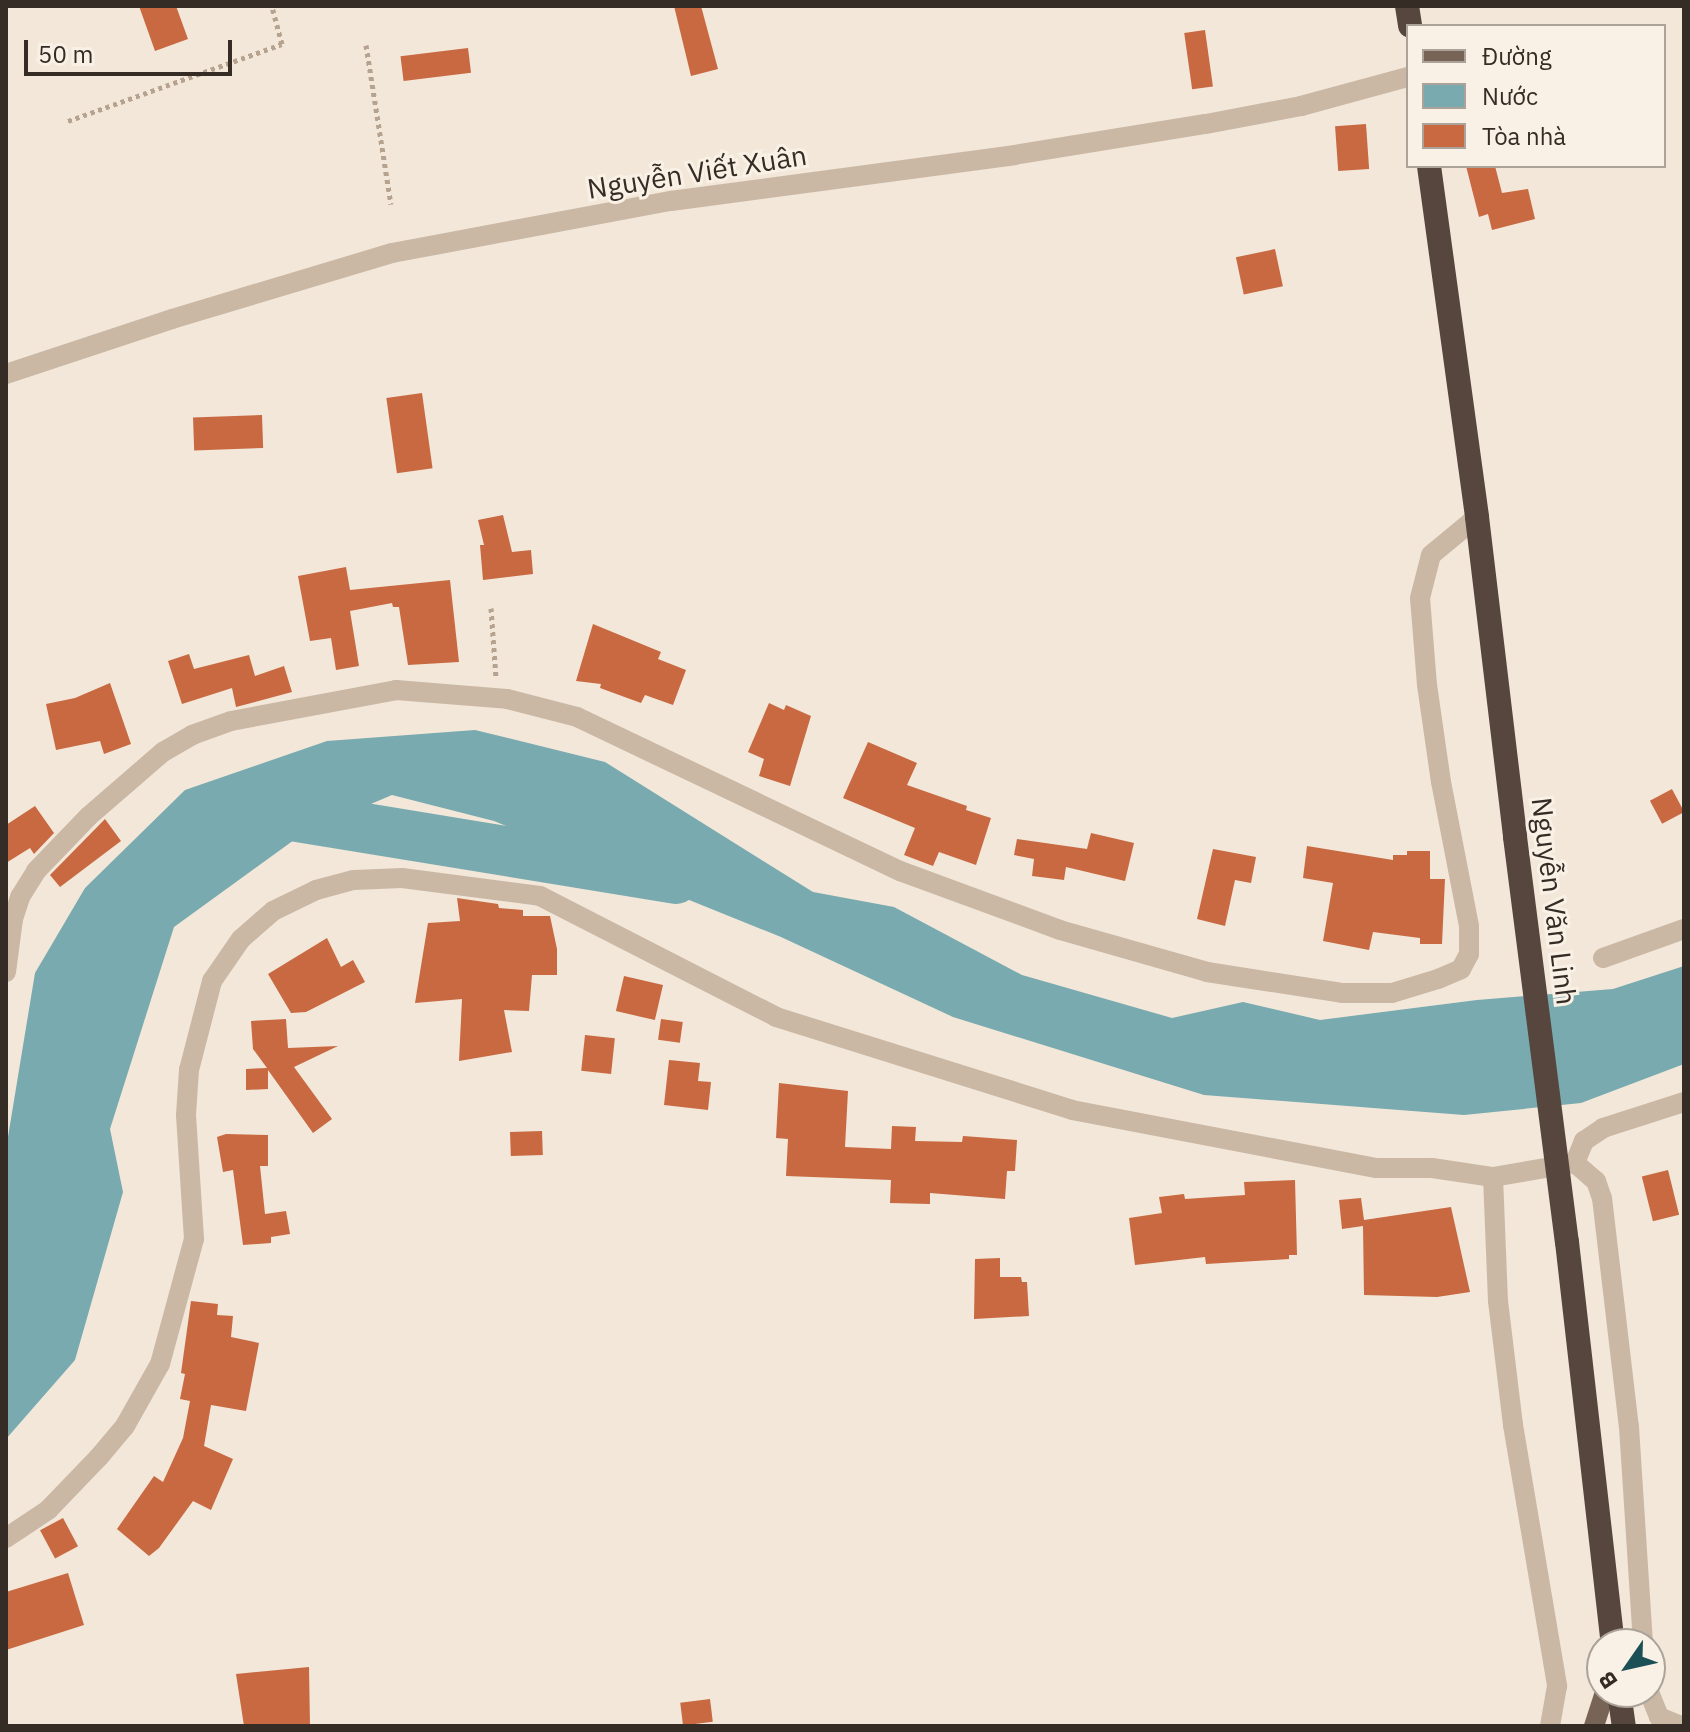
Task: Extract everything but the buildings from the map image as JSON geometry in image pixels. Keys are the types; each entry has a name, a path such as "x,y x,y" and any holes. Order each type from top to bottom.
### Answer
{"highway":[{"name":"Nguyễn Văn Linh","path":"1429,168 1477,517 1567,1242 1610,1628"}],"street":[{"name":"Nguyễn Viết Xuân","path":"6,374 172,319 392,253 671,201 1206,124 1301,106 1406,78"},
{"path":"6,972 13,919 20,897 36,871 89,816 163,752 192,735 231,721 396,690 507,699 577,717 900,871 1060,930 1257,983 1343,993 1392,993 1461,969 1469,954 1469,926 1450,838 1427,685 1420,598 1431,555 1477,517"},
{"path":"6,1538 48,1510 99,1457 125,1426 160,1364 194,1239 186,1115 189,1070 212,981 241,939 273,911 316,890 354,880 402,878 540,896 776,1017 1072,1110 1377,1168 1432,1168 1493,1177 1575,1163"},
{"path":"1603,958 1684,929"},
{"path":"1575,1163 1584,1141 1603,1128 1684,1102"},
{"path":"1575,1163 1596,1181 1602,1198 1629,1427 1642,1628"},
{"path":"1493,1177 1498,1301 1513,1425 1557,1686 1550,1726"},
{"path":"1607,1594 1639,1592"},
{"path":"1655,1708 1659,1717 1681,1726"}],"path":[{"path":"68,121 282,44 272,6"},
{"path":"366,45 391,204"},
{"path":"491,608 497,685 507,699"}],"water":[{"path":"475,730 605,762 813,892 894,907 1022,975 1172,1018 1243,1002 1320,1020 1477,1000 1613,989 1684,966 1684,1064 1581,1103 1464,1115 1204,1095 953,1017 781,937 494,821 392,795 305,832 174,927 110,1129 123,1192 75,1360 6,1439 6,1149 35,973 85,888 185,790 327,741"}],"waterway":[{"path":"261,811 675,879"}]}
